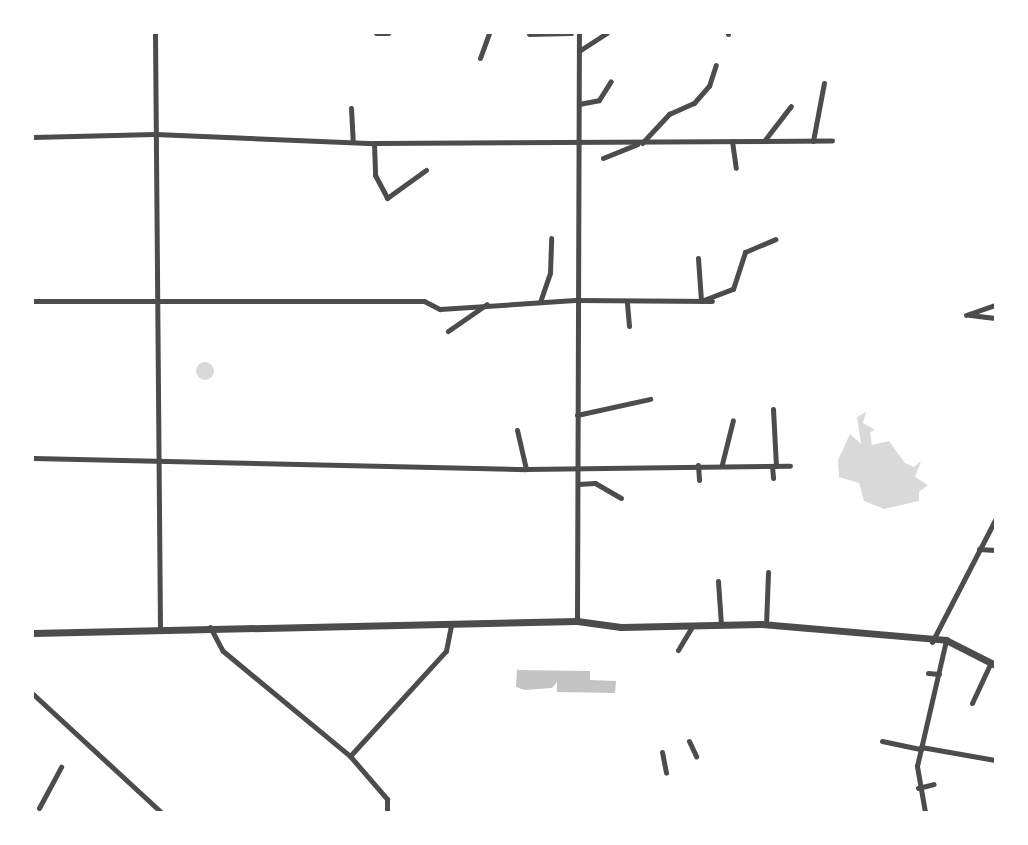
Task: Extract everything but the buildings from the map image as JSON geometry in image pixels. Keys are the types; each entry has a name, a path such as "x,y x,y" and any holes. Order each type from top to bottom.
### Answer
{"street":[{"path":"155,33 155,134 160,303 160,633"},
{"path":"376,33 388,33"},
{"path":"480,58 489,33"},
{"path":"530,34 571,33"},
{"path":"577,621 578,466 574,300 580,144 579,33"},
{"path":"579,51 607,33"},
{"path":"603,158 640,143 669,114 694,103 709,86 716,65"},
{"path":"579,104 598,100 611,81"},
{"path":"813,141 824,83"},
{"path":"764,141 791,106"},
{"path":"351,108 353,142"},
{"path":"33,137 155,134 374,143 580,144 832,141"},
{"path":"732,141 736,168"},
{"path":"374,143 375,175 387,198 426,170"},
{"path":"540,302 550,273 551,238"},
{"path":"701,301 733,289 745,252 775,239"},
{"path":"698,258 701,301"},
{"path":"33,301 160,303 424,301 440,309 487,304 574,300 627,303 712,301"},
{"path":"627,303 629,326"},
{"path":"448,331 487,304"},
{"path":"995,305 966,315 995,318"},
{"path":"577,415 650,399"},
{"path":"773,409 773,478"},
{"path":"722,464 733,420"},
{"path":"517,430 526,469"},
{"path":"33,458 159,463 526,469 722,464 790,466"},
{"path":"698,465 699,480"},
{"path":"578,484 595,483 621,498"},
{"path":"932,642 995,520"},
{"path":"979,549 995,550"},
{"path":"766,625 768,572"},
{"path":"718,581 722,625"},
{"path":"33,633 160,633 210,626 451,625 577,621 766,625 932,642 946,640 993,664 972,703"},
{"path":"350,756 446,651 451,625"},
{"path":"678,650 693,625"},
{"path":"210,626 223,651 350,756 387,799 387,812"},
{"path":"925,812 918,788 921,748 946,640"},
{"path":"928,673 939,674"},
{"path":"33,694 161,812"},
{"path":"689,741 696,756"},
{"path":"882,741 995,760"},
{"path":"662,752 666,773"},
{"path":"39,808 61,767"},
{"path":"918,788 934,784"}],"shaded area":[{"path":"205,362 211,365 214,371 211,377 205,380 199,377 196,371 199,365"},
{"path":"866,412 863,423 875,430 870,432 872,445 889,441 905,463 914,467 921,461 915,477 928,485 919,492 919,501 884,509 864,501 859,483 839,477 838,460 850,434 861,444 857,417"}]}
